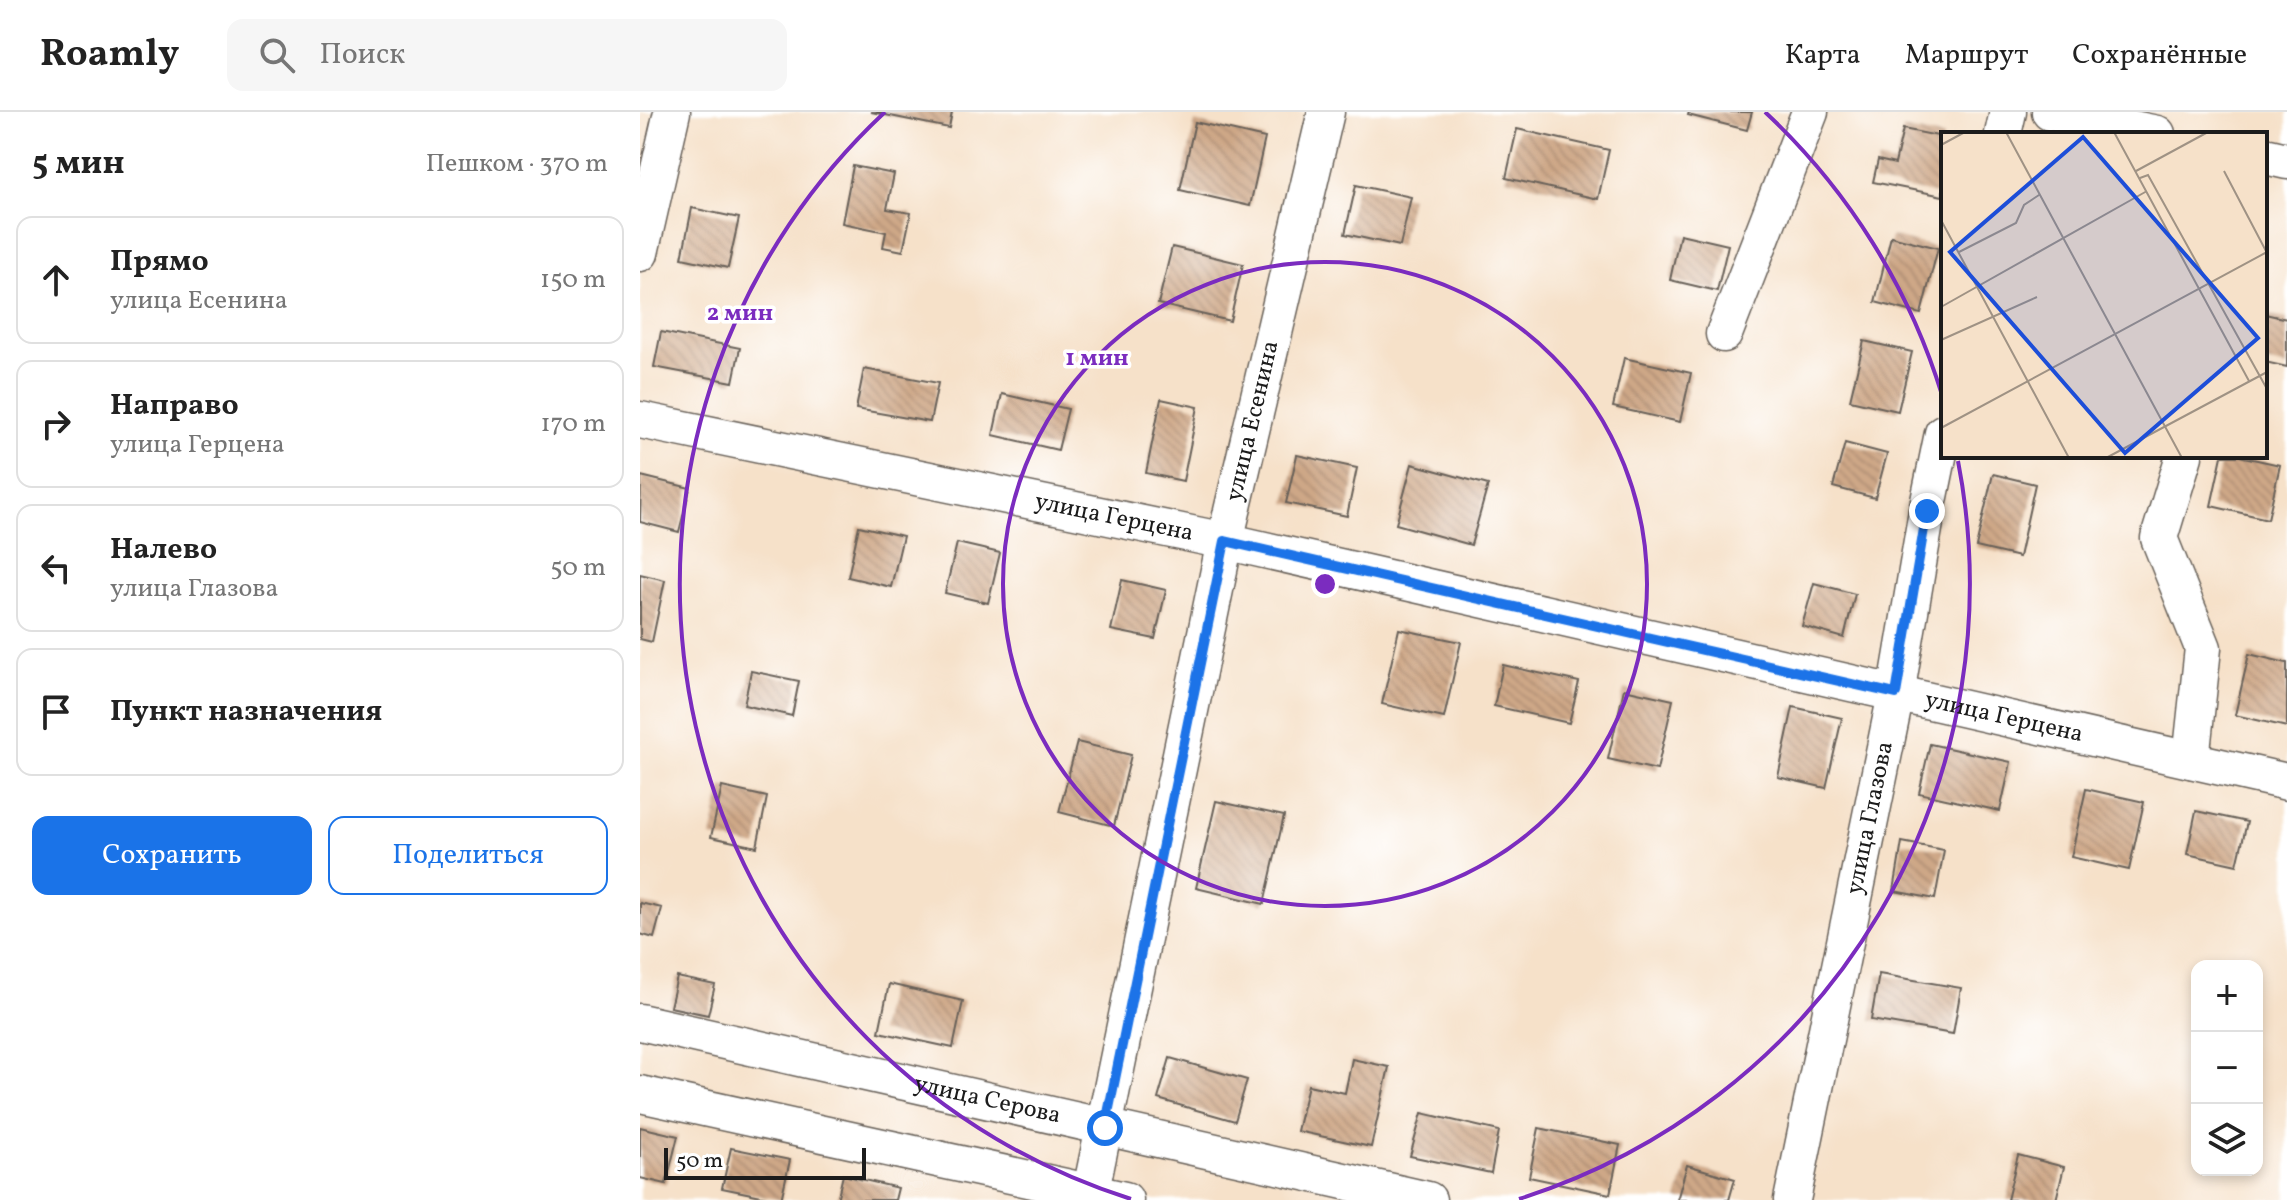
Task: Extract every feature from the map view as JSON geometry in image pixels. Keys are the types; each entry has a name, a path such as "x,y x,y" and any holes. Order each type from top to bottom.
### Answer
{"street":[{"path":"640,253 672,112"},
{"name":"улица Есенина","path":"1102,1198 1105,1128 1225,541 1326,112"},
{"path":"1724,334 1810,112"},
{"path":"2003,132 2008,112"},
{"path":"2050,112 2147,132"},
{"path":"2267,156 2287,161"},
{"name":"улица Герцена","path":"640,420 1225,541 2287,782"},
{"name":"улица Глазова","path":"1792,1200 1896,694 1941,443"},
{"path":"2183,458 2159,538 2203,648 2191,760"},
{"name":"улица Серова","path":"640,1022 1428,1200"},
{"path":"640,1094 1102,1198"}],"building":[{"path":"871,112 952,112 949,128"},
{"path":"1689,112 1752,112 1747,130 1688,115"},
{"path":"1195,122 1265,138 1250,206 1180,190"},
{"path":"1517,129 1609,150 1598,199 1506,178"},
{"path":"1903,129 1941,137 1941,196 1873,182 1878,160 1895,164"},
{"path":"853,166 894,174 887,209 911,213 903,251 883,247 886,232 842,223"},
{"path":"1356,185 1411,197 1400,246 1345,234"},
{"path":"692,208 739,218 728,268 682,258"},
{"path":"1680,234 1728,245 1717,291 1670,280"},
{"path":"1891,236 1938,248 1921,314 1875,302"},
{"path":"1172,247 1243,264 1230,321 1158,304"},
{"path":"2267,314 2287,319 2287,367 2267,362"},
{"path":"661,332 740,348 733,382 654,367"},
{"path":"1864,341 1912,352 1898,411 1850,400"},
{"path":"1624,358 1691,373 1680,422 1613,407"},
{"path":"864,369 938,383 930,422 856,409"},
{"path":"1002,394 1068,409 1058,450 993,435"},
{"path":"1161,399 1198,407 1183,481 1146,473"},
{"path":"1845,443 1887,454 1875,498 1833,487"},
{"path":"1297,455 1357,468 1347,516 1286,503"},
{"path":"2222,458 2248,458 2280,465 2268,519 2211,506"},
{"path":"1412,464 1488,485 1471,545 1396,524"},
{"path":"1993,474 2035,484 2019,557 1976,547"},
{"path":"641,476 690,488 679,532 640,522"},
{"path":"859,526 903,536 891,587 848,577"},
{"path":"957,543 1000,553 988,603 945,593"},
{"path":"640,574 665,580 652,642 640,639"},
{"path":"1122,580 1166,590 1155,639 1111,630"},
{"path":"1814,583 1855,594 1844,638 1802,626"},
{"path":"1399,629 1461,642 1444,718 1382,704"},
{"path":"2249,654 2287,663 2287,727 2235,715"},
{"path":"1503,665 1579,682 1569,723 1494,706"},
{"path":"751,671 799,681 792,716 744,705"},
{"path":"1624,689 1673,700 1657,770 1608,759"},
{"path":"1793,707 1842,718 1826,788 1778,777"},
{"path":"1077,742 1131,755 1114,826 1059,812"},
{"path":"1930,744 2011,762 2000,811 1919,793"},
{"path":"722,787 767,797 757,847 711,837"},
{"path":"2086,789 2144,802 2129,870 2071,857"},
{"path":"1216,801 1284,816 1264,904 1196,888"},
{"path":"2196,811 2247,822 2237,865 2187,854"},
{"path":"1902,842 1944,850 1935,899 1894,891"},
{"path":"640,903 662,908 654,938 640,934"},
{"path":"1879,974 1961,988 1953,1034 1871,1020"},
{"path":"677,977 715,985 708,1015 670,1007"},
{"path":"889,984 963,1001 953,1048 879,1032"},
{"path":"1170,1058 1247,1080 1235,1121 1158,1099"},
{"path":"1352,1059 1389,1067 1371,1147 1297,1131 1308,1085 1345,1093"},
{"path":"1422,1113 1499,1131 1491,1173 1410,1156"},
{"path":"640,1127 678,1136 666,1184 640,1178"},
{"path":"1539,1128 1620,1145 1610,1194 1529,1177"},
{"path":"731,1148 790,1160 781,1200 722,1188"},
{"path":"2018,1155 2064,1167 2056,1200 2007,1200"},
{"path":"1687,1165 1735,1179 1729,1200 1677,1200"},
{"path":"843,1175 898,1188 895,1200 837,1200"}],"route":[{"path":"1105,1128 1225,541 1896,694 1927,511"}]}
